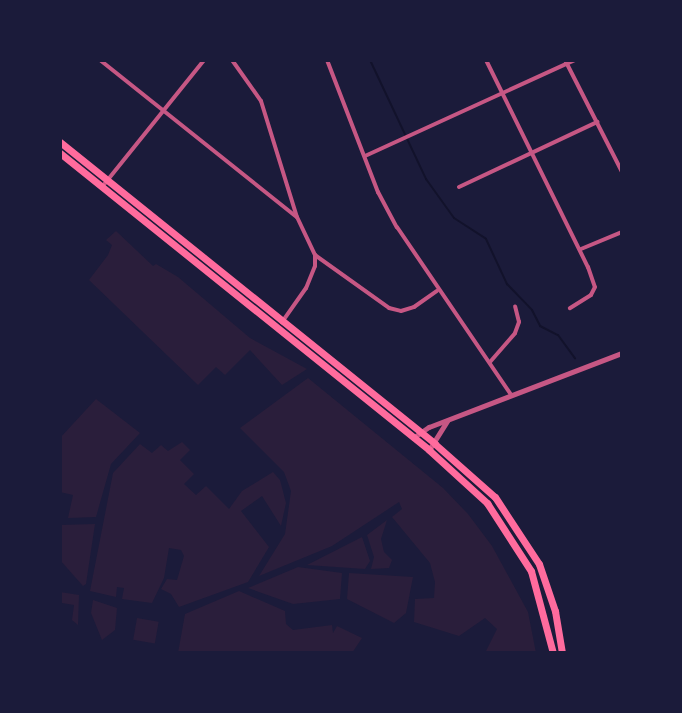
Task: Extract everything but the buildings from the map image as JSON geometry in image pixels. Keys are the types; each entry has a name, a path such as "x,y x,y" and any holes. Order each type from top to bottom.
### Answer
{"highway":[{"path":"60,142 104,184"},
{"path":"60,153 104,184 416,435 429,450 487,503 513,537 539,592 553,653"},
{"path":"416,435 435,444 495,497 520,531 549,589 562,653"}],"street":[{"path":"100,60 297,217"},
{"path":"104,184 204,60"},
{"path":"232,60 261,101 297,217 315,255 388,308 401,311 414,307 437,291"},
{"path":"327,60 378,192 437,291 490,362 512,397"},
{"path":"486,60 580,249 595,287 591,295 570,308"},
{"path":"365,156 412,138 566,62 575,60"},
{"path":"566,62 622,172"},
{"path":"459,187 597,122"},
{"path":"580,249 622,232"},
{"path":"279,326 313,275 315,255"},
{"path":"490,362 515,333 519,322 515,306"},
{"path":"416,435 622,353"},
{"path":"429,450 435,444 447,421"}],"shaded area":[{"path":"116,231 153,266 156,264 178,277 250,338 307,369 282,385 250,350 225,375 216,367 198,385 89,280 108,255 112,245 106,240"},
{"path":"308,378 443,488 468,514 492,546 528,612 536,653 489,653 486,651 497,629 485,618 459,636 414,622 415,599 434,598 435,582 430,563 392,517 402,509 399,502 332,546 259,576 285,534 291,491 284,472 240,428"},
{"path":"96,399 140,433 111,464 96,517 68,518 73,495 60,492 60,438"},
{"path":"182,442 190,450 180,460 194,474 184,484 196,495 206,486 229,509 242,491 273,472 280,480 286,503 281,526 262,496 241,511 269,547 248,582 179,607 171,594 161,589 167,579 177,580 184,556 181,550 169,548 164,578 152,603 122,599 124,588 117,587 116,597 90,591 113,473 140,444 152,453 161,445 168,451"},
{"path":"387,520 381,539 384,552 392,560 389,568 371,569 374,557 367,535"},
{"path":"95,524 86,584 83,586 60,560 60,525"},
{"path":"362,537 370,561 365,569 307,565"},
{"path":"298,567 342,573 340,599 293,604 248,588"},
{"path":"349,573 413,577 406,613 394,623 347,599"},
{"path":"239,591 285,611 286,624 293,630 332,625 333,633 337,626 362,638 352,653 178,653 185,614"},
{"path":"60,592 79,595 78,625 72,620 74,605 62,603 60,617"},
{"path":"93,600 117,608 115,630 102,640 91,613"},
{"path":"137,618 159,622 155,643 133,640"}],"waterway":[{"path":"370,60 426,179 454,218 486,239 507,284 532,310 540,326 558,335 575,358"}]}
